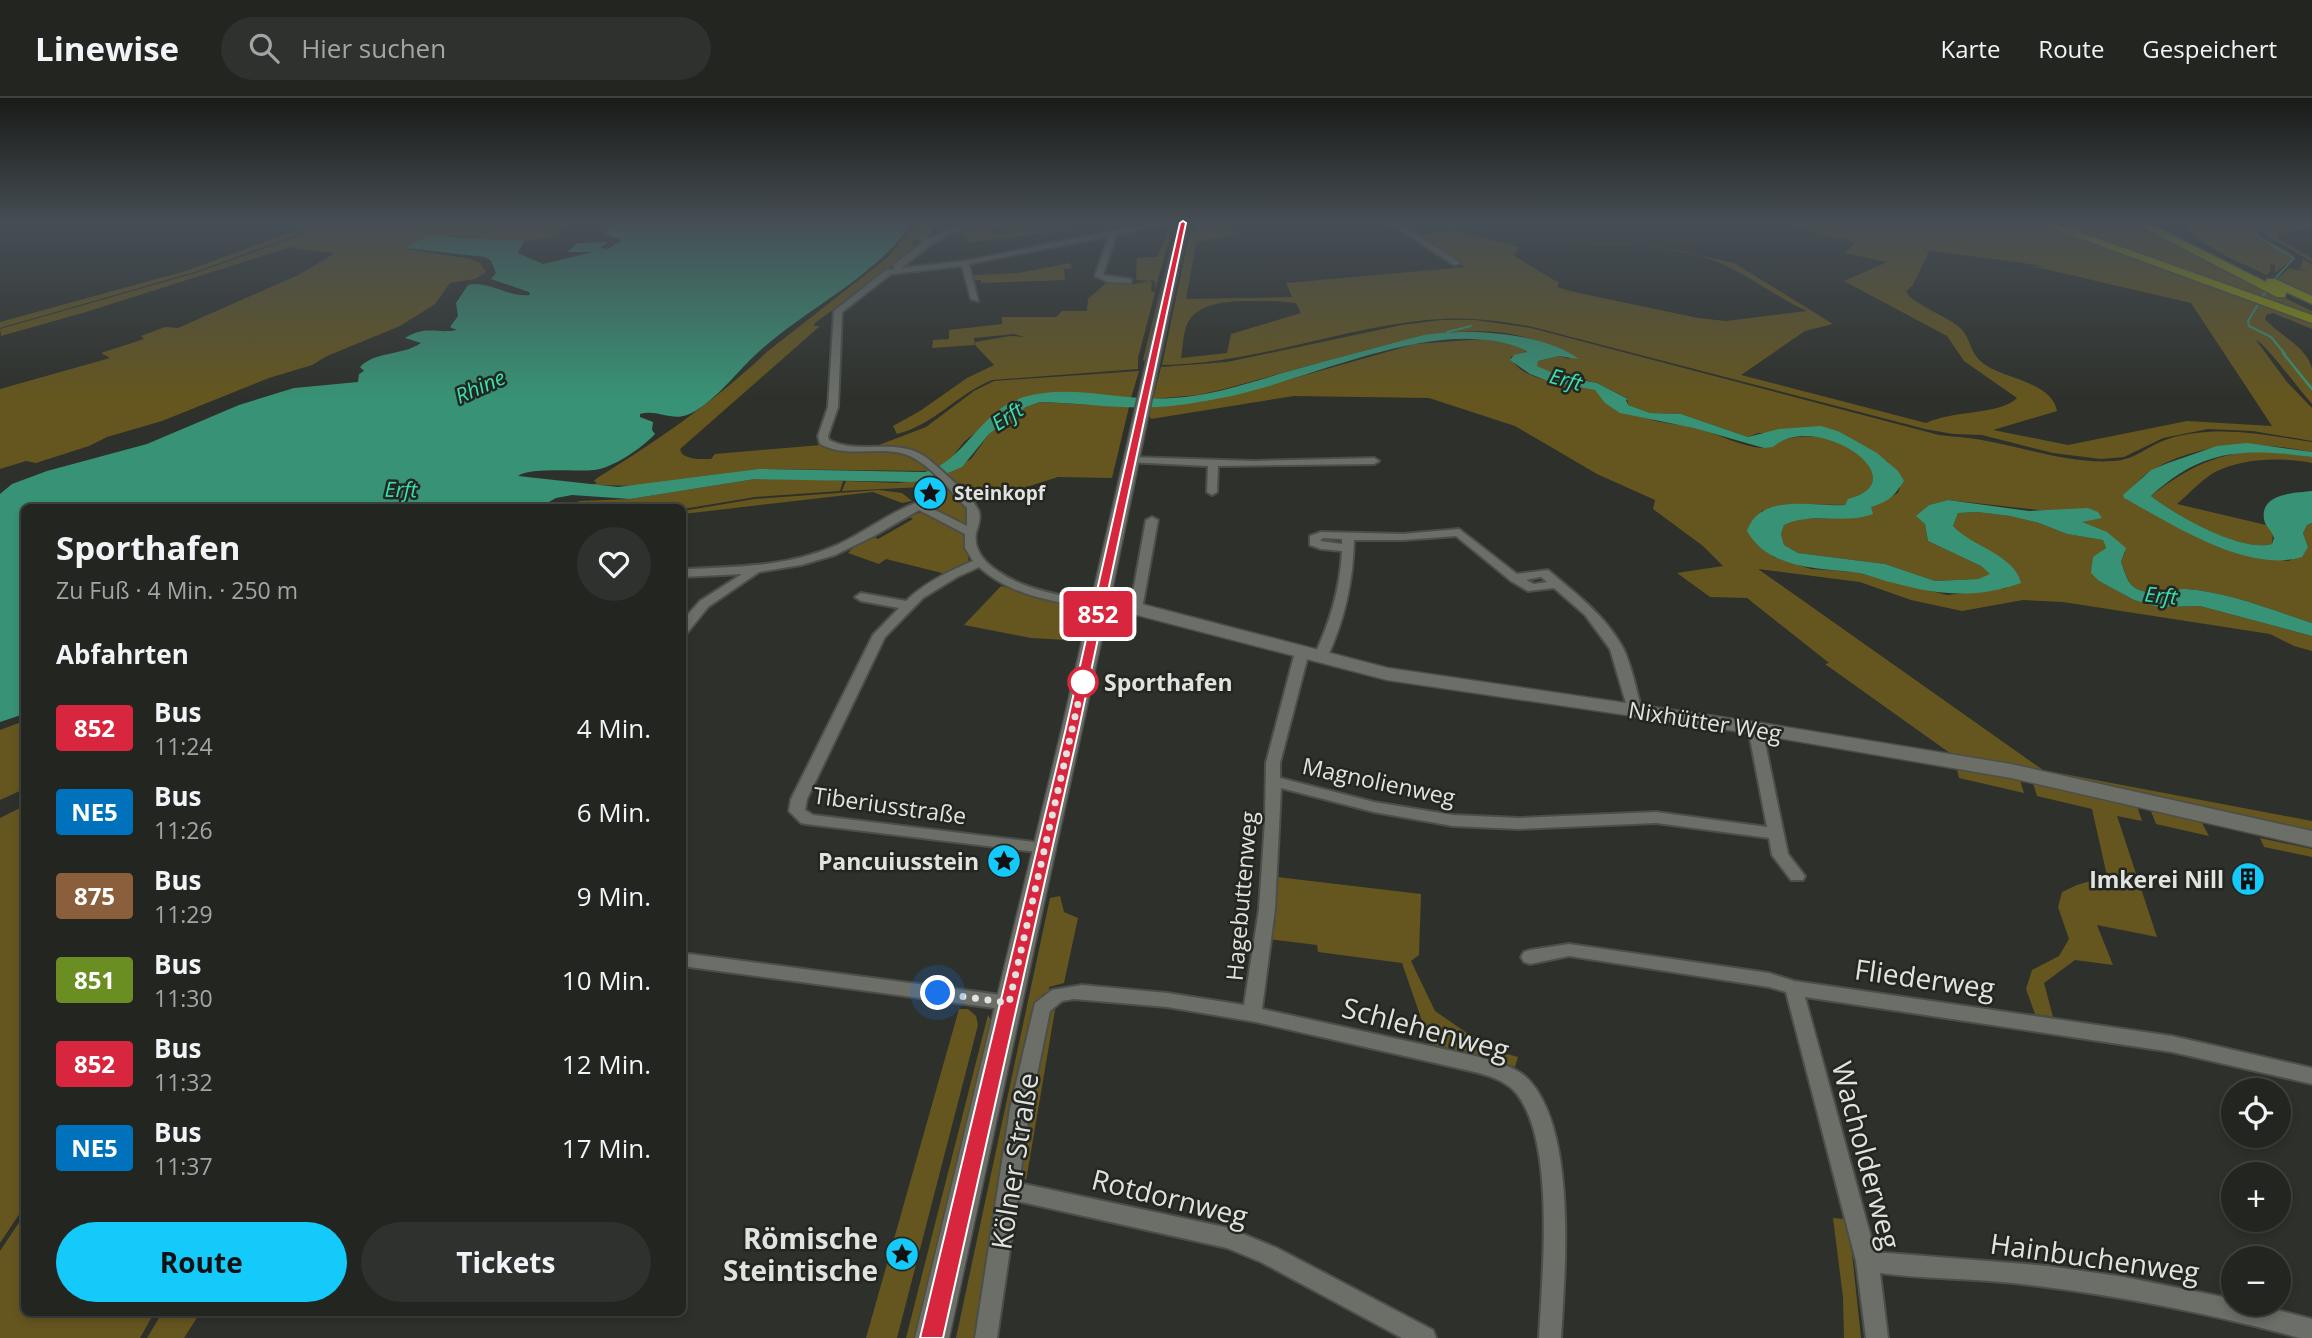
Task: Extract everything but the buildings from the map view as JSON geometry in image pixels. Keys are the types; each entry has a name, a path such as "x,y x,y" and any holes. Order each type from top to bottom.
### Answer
{"highway":[{"path":"2208,281 2312,319"},
{"path":"2261,281 2312,300"},
{"path":"2284,291 2312,308"}],"main road":[{"name":"Kölner Straße","path":"932,1338 1045,848 1170,281"},
{"name":"Nixhütter Weg","path":"1099,604 1136,609 1387,674 1755,728 2011,771 2312,839"}],"street":[{"path":"877,281 839,309 833,407 823,440 839,447 906,451 924,461 974,511 969,532 971,547 979,563 1001,580 1047,594 1099,604"},
{"path":"970,281 975,299"},
{"path":"1130,460 1366,464 1374,461"},
{"path":"1212,492 1213,463"},
{"path":"686,573 756,569 799,562 830,553 859,540 919,505 969,532"},
{"path":"1136,609 1153,520"},
{"name":"Magnolienweg","path":"1634,710 1617,649 1589,612 1541,573 1515,578 1459,532 1348,542 1348,574 1343,606 1311,655 1273,763 1272,781 1367,806 1445,820 1545,824 1622,817 1659,818 1776,834"},
{"name":"Tiberiusstraße","path":"979,563 936,583 906,605 879,635 799,799 797,811 806,819 1045,848"},
{"path":"686,625 704,604 756,569"},
{"path":"861,597 906,605"},
{"path":"1755,728 1780,855 1797,876"},
{"name":"Hagebuttenweg","path":"1252,1014 1267,909 1273,821 1272,781"},
{"name":"Fliederweg","path":"1530,957 1569,950 1769,980 1794,988 2172,1044 2312,1076"},
{"path":"686,960 1009,1003"},
{"name":"Wacholderweg","path":"1794,988 1867,1261 1877,1338"},
{"name":"Schlehenweg","path":"1059,995 1081,993 1136,996 1252,1014 1475,1064 1499,1071 1522,1086 1536,1105 1544,1127 1549,1167 1553,1224 1550,1338"},
{"name":"Kölner Straße","path":"986,1338 1020,1109 1041,1008 1049,999 1059,995"},
{"name":"Rotdornweg","path":"1007,1190 1229,1238 1269,1255 1425,1338"},
{"name":"Hainbuchenweg","path":"1867,1261 2007,1272 2088,1282 2170,1295 2312,1330"}],"shaded area":[{"path":"150,281 164,281 0,328 0,322"},
{"path":"168,281 184,281 1,336 0,329"},
{"path":"285,281 463,281 450,283 435,304 400,326 327,356 312,365 269,378 162,421 107,437 89,446 36,463 26,461 0,469 0,389 110,358 101,353 144,339 141,336 165,327 178,328"},
{"path":"858,281 871,281 815,323 814,326 820,326 680,449 682,454 696,459 711,459 715,454 821,445 849,452 901,454 915,460 929,471 759,469 647,486 592,485 597,483 594,481 597,478 707,403"},
{"path":"981,281 1041,281 981,283"},
{"path":"1103,281 1130,285 1152,282 1151,290 1155,293 1138,358 1138,369 992,380 923,424 897,434 893,426 920,411 967,378 994,365 975,342 1010,336 1024,337 1014,334 974,338 975,345 932,348 933,340 949,339 949,330 1002,324 1002,317 1056,317 1062,311 1087,311 1088,299 1106,283"},
{"path":"1162,281 1166,281 1150,351 1146,361 1143,360"},
{"path":"1180,281 1189,281 1186,299 1292,297 1286,283 1310,281 1555,281 1559,283 1557,287 1574,292 1698,318 1726,321 1807,311 1753,281 1763,281 1833,324 1805,331 1741,375 1926,423 2000,407 2017,398 1964,361 1947,336 1844,281 1915,281 1906,291 1909,296 1959,327 1981,362 2038,388 2047,394 2057,411 1993,430 2068,445 2187,421 2272,426 2191,303 2096,281 2197,281 2312,322 2312,329 2273,313 2266,315 2265,319 2299,348 2310,362 2312,404 2275,358 2256,340 2287,382 2312,408 2312,441 2253,431 2208,429 2163,438 2124,457 2101,459 2053,453 1982,435 1925,429 1533,327 1480,319 1453,318 1393,324 1229,359 1162,365","holes":["1230,302 1296,303 1301,313 1231,334 1227,353 1181,358 1190,319 1207,307"]},
{"path":"2209,281 2249,281 2312,311 2312,318"},
{"path":"2278,281 2312,281 2312,295"},
{"path":"1441,320 1475,320 1531,328 1939,435 1986,441 2068,458 2122,460 2168,439 2204,432 2240,432 2312,442 2312,452 2250,445 2191,453 2148,473 2123,496 2202,539 2241,552 2289,561 2308,547 2303,533 2307,525 2312,523 2312,623 2218,594 2186,589 2155,592 2137,589 2129,580 2121,562 2125,552 2081,522 2088,520 2048,511 1948,500 1929,505 1917,516 1925,524 1928,541 1981,566 1991,574 1978,579 1935,581 1885,564 1798,553 1784,545 1781,534 1784,525 1795,519 1864,517 1871,507 1898,493 1900,487 1888,462 1840,432 1758,433 1748,437 1681,414 1650,413 1628,405 1627,398 1597,383 1541,370 1536,366 1538,361 1559,356 1570,359 1545,344 1518,335 1461,332 1432,335 1198,395 1153,399 1161,367 1227,362 1402,325"},
{"path":"1483,339 1526,350 1525,353 1510,357 1525,372 1547,380 1592,389 1649,419 1696,428 1756,447 1767,447 1792,438 1814,437 1836,441 1857,453 1871,469 1873,478 1871,486 1849,499 1845,505 1797,504 1761,511 1773,557 1811,569 1854,572 1947,595 2007,588 2007,562 1963,537 1953,526 1958,513 2010,516 2067,534 2103,540 2106,548 2093,558 2099,581 2134,600 2158,607 2200,606 2312,636 2312,651 2294,646 2270,634 2063,602 2023,600 1962,611 1911,600 1860,582 1758,569 2043,770 2312,821 2312,834 1954,756 1825,664 1829,663 1747,598 1710,597 1677,573 1723,566 1703,546 1653,509 1655,500 1597,474 1515,426 1429,398 1294,396 1151,419 1148,414 1149,407 1238,394 1415,344"},
{"path":"1139,371 1131,398 1057,393 1017,399 965,441 946,464 937,468 914,451 879,445 926,427 974,391 994,381"},
{"path":"1040,402 1129,407 1112,478 1058,477 975,503 944,475 971,459 989,434 1026,407"},
{"path":"2267,451 2312,457 2312,463 2263,460 2226,467 2205,479 2177,504 2266,525 2273,533 2272,544 2243,543 2226,538 2192,522 2151,496 2177,477 2204,463 2234,454"},
{"path":"807,478 843,481 840,491 755,497 686,508 686,504 577,503 630,499 755,479"},
{"path":"936,478 943,486 842,491 846,481 898,483"},
{"path":"947,489 967,508 969,522 962,524 922,504"},
{"path":"879,490 902,493 912,501 902,503 873,492 686,514 686,510 754,499"},
{"path":"923,512 964,533 969,563 946,574 886,559 879,564 848,553 871,536 878,539 913,519 907,516"},
{"path":"1001,586 1071,606 1072,615 1066,640 1031,638 964,625"},
{"path":"21,722 21,790 0,800 0,730"},
{"path":"1957,769 2020,780 2024,793 1959,778"},
{"path":"2033,783 2137,806 2142,821 2117,816 2157,937 2097,925 2113,965 2075,960 2044,983 2053,1017 2035,1014 2026,989 2032,970 2059,956 2069,939 2058,907 2062,892 2107,876 2092,809 2037,796"},
{"path":"21,808 21,1212 0,1243 0,818"},
{"path":"2150,809 2202,823 2209,836 2156,824"},
{"path":"2260,838 2312,849 2312,857 2264,847"},
{"path":"1277,877 1421,894 1419,955 1411,961 1435,1011 1490,1049 1518,1057 1515,1067 1485,1056 1430,1044 1402,963 1318,952 1317,945 1269,939"},
{"path":"1060,896 1064,912 1078,918 1064,983 1049,987 1050,991 1042,995 1033,1009 1011,1109 974,1338 956,1338 1050,898"},
{"path":"1056,1004 1026,1181 1018,1162 1050,1010"},
{"path":"959,1009 968,1009 976,1016 978,1025 897,1338 866,1338"},
{"path":"988,1015 993,1023 919,1338 906,1338"},
{"path":"1833,1218 1844,1219 1852,1253 1861,1338 1844,1338 1843,1297"},
{"path":"21,1220 21,1316 152,1316 140,1338 0,1338 0,1251"},
{"path":"160,1316 198,1316 184,1338 147,1338"}],"water":[{"path":"496,281 854,281 769,343 721,390 695,411 681,416 640,414 640,417 653,422 652,430 655,434 610,466 594,470 524,473 518,476 618,487 759,469 925,472 951,458 996,412 1024,397 1042,393 1079,392 1154,399 1187,397 1424,335 1482,332 1525,338 1564,350 1579,359 1559,356 1538,361 1537,366 1560,376 1597,383 1628,399 1628,405 1650,413 1681,414 1748,437 1779,429 1821,426 1840,432 1877,453 1898,471 1904,481 1890,498 1871,507 1873,514 1851,518 1806,519 1784,525 1781,534 1784,545 1798,553 1885,564 1935,581 1978,579 1990,574 1981,566 1928,541 1925,524 1916,516 1929,505 1948,500 2029,511 2088,508 2098,512 2102,518 2082,522 2107,532 2126,548 2121,562 2129,581 2137,589 2155,592 2186,589 2234,598 2312,623 2312,636 2200,606 2158,607 2134,600 2099,581 2091,573 2093,557 2106,548 2103,540 2067,534 2010,516 1958,513 1953,526 2001,558 2017,573 2021,583 2005,588 1957,594 1926,590 1862,574 1793,564 1767,552 1747,531 1763,511 1776,506 1845,505 1848,499 1867,490 1873,478 1867,464 1854,452 1813,436 1791,438 1773,447 1764,448 1694,428 1620,413 1605,403 1595,390 1548,381 1530,374 1510,360 1514,355 1527,352 1525,350 1491,340 1453,339 1414,344 1256,390 1189,404 1113,407 1040,402 1026,407 989,434 962,467 936,478 912,482 755,479 630,499 572,495 556,498 545,504 21,504 21,715 0,722 0,494 12,484 47,471 147,444 239,405 294,388 358,382 359,374 364,371 360,367 366,362 421,343 405,338 412,334 457,330 450,327 458,316 456,303 468,285 483,285 522,295 530,295 529,292"},
{"path":"2247,443 2312,452 2312,457 2266,453 2226,455 2188,468 2151,496 2209,530 2227,538 2259,545 2272,544 2274,538 2264,519 2267,504 2280,496 2312,491 2312,523 2307,525 2303,533 2308,547 2302,557 2280,560 2234,552 2186,532 2124,498 2123,495 2151,470 2217,446"}],"waterway":[{"path":"2268,288 2248,321 2249,326 2271,337 2285,354"},
{"path":"1447,332 1471,326"},
{"path":"2283,353 2312,389"}],"bus line":[{"name":"852","path":"932,1338 1073,728 1170,281"}],"place":[{"name":"Steinkopf","path":"930,493"},
{"name":"Sporthafen","path":"1083,682"},
{"name":"Pancuiusstein","path":"1004,861"},
{"name":"Imkerei Nill","path":"2248,879"},
{"name":"Römische Steintische","path":"902,1254"}],"route":[{"path":"938,993 1009,1003 1083,682"}],"water label":[{"name":"Erft","path":"1566,379"},
{"name":"Rhine","path":"480,386"},
{"name":"Erft","path":"1007,416"},
{"name":"Erft","path":"401,489"},
{"name":"Erft","path":"2161,595"}]}
